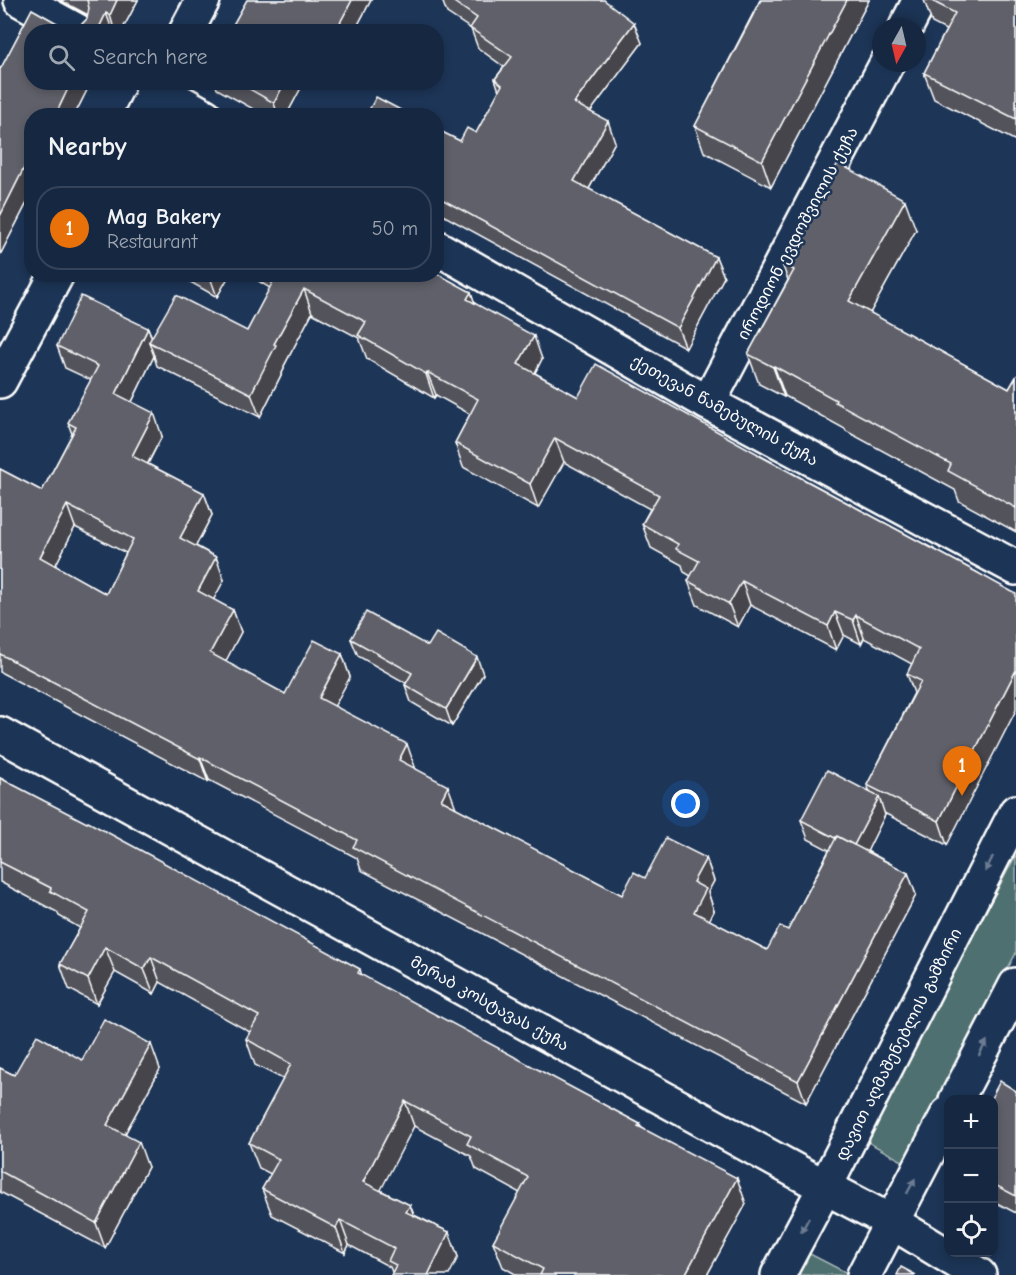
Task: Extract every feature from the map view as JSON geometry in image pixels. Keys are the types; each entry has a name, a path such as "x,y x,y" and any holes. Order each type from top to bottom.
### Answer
{"street":[{"path":"21,0 64,24"},
{"path":"190,24 203,0"},
{"path":"911,18 920,0"},
{"name":"იროდიონ ევდოშვილის ქუჩა","path":"708,403 882,72"},
{"path":"152,92 187,108"},
{"name":"ქეთევან წამებულის ქუჩა","path":"444,252 708,403 1016,568"},
{"path":"0,381 53,282"},
{"name":"მერაბ კოსტავას ქუჩა","path":"0,734 892,1222 979,1275"},
{"name":"დავით აღმაშენებლის გამზირი","path":"778,1275 1016,812"},
{"path":"959,1095 1016,985"},
{"path":"864,1275 944,1122"}],"green space":[{"path":"1016,855 1016,953 904,1162 864,1140"},
{"path":"806,1252 847,1273 846,1275 794,1275"}],"building":[{"path":"87,0 117,0 110,15 106,13 101,24 82,24 87,19 89,8"},
{"path":"247,0 352,0 339,24 234,24"},
{"path":"451,0 604,0 634,23 574,103 608,121 574,181 716,257 678,328 444,200 444,133 460,141 467,128 476,133 502,85 495,79 512,57 470,28 477,18"},
{"path":"761,0 847,0 762,161 695,126"},
{"path":"930,0 1016,0 1016,119 924,73 955,13"},
{"path":"32,9 58,24 24,24"},
{"path":"24,24 24,90 67,90 59,108 24,108 24,168 0,216 0,68"},
{"path":"251,90 281,90 274,103"},
{"path":"376,97 397,108 370,108"},
{"path":"838,163 905,200 849,301 1009,389 1016,377 1016,508 948,471 951,464 835,402 836,400 774,366 748,354 794,270 782,264"},
{"path":"444,277 471,292 467,299 534,336 518,364 578,397 596,364 758,455 1016,594 1016,670 939,821 867,785 921,681 907,674 919,649 856,615 853,620 835,612 828,626 742,581 729,604 688,581 699,561 676,549 678,544 642,524 659,495 555,438 530,484 455,443 478,399 427,372 426,374 358,335 366,322 304,289 274,344 276,345 251,394 149,342 176,295 247,331 273,282 444,282"},
{"path":"81,296 148,328 116,394 154,413 132,456 204,493 180,538 216,557 198,591 233,610 210,653 285,694 314,640 342,654 319,698 407,744 399,760 448,786 441,800 622,895 634,872 645,878 666,838 706,858 693,882 706,889 694,912 767,950 780,926 788,930 837,836 908,873 798,1081 353,847 357,840 0,654 0,469 42,491 76,427 68,423 98,366 57,346","holes":["67,505 133,539 106,594 40,557"]},
{"path":"366,612 428,646 436,633 477,657 446,709 405,685 412,673 351,639"},
{"path":"827,770 879,797 854,845 801,820"},
{"path":"0,778 88,822 360,969 358,973 737,1178 685,1275 540,1275 543,1269 493,1242 528,1177 467,1144 471,1136 405,1101 363,1182 410,1205 406,1212 449,1232 428,1275 391,1275 396,1265 388,1261 394,1248 340,1220 336,1228 262,1189 279,1159 249,1143 291,1064 246,1039 259,1016 151,957 144,969 105,947 88,979 60,964 89,912 50,891 51,888 0,862"},
{"path":"104,1019 151,1044 107,1125 139,1142 96,1223 0,1171 0,1068 14,1075 37,1035 82,1060"},
{"path":"1000,1081 1016,1091 1016,1196 998,1187 998,1095 993,1095"},
{"path":"901,1267 916,1275 897,1275"}],"place":[{"name":"Mag Bakery","path":"962,796"}]}
